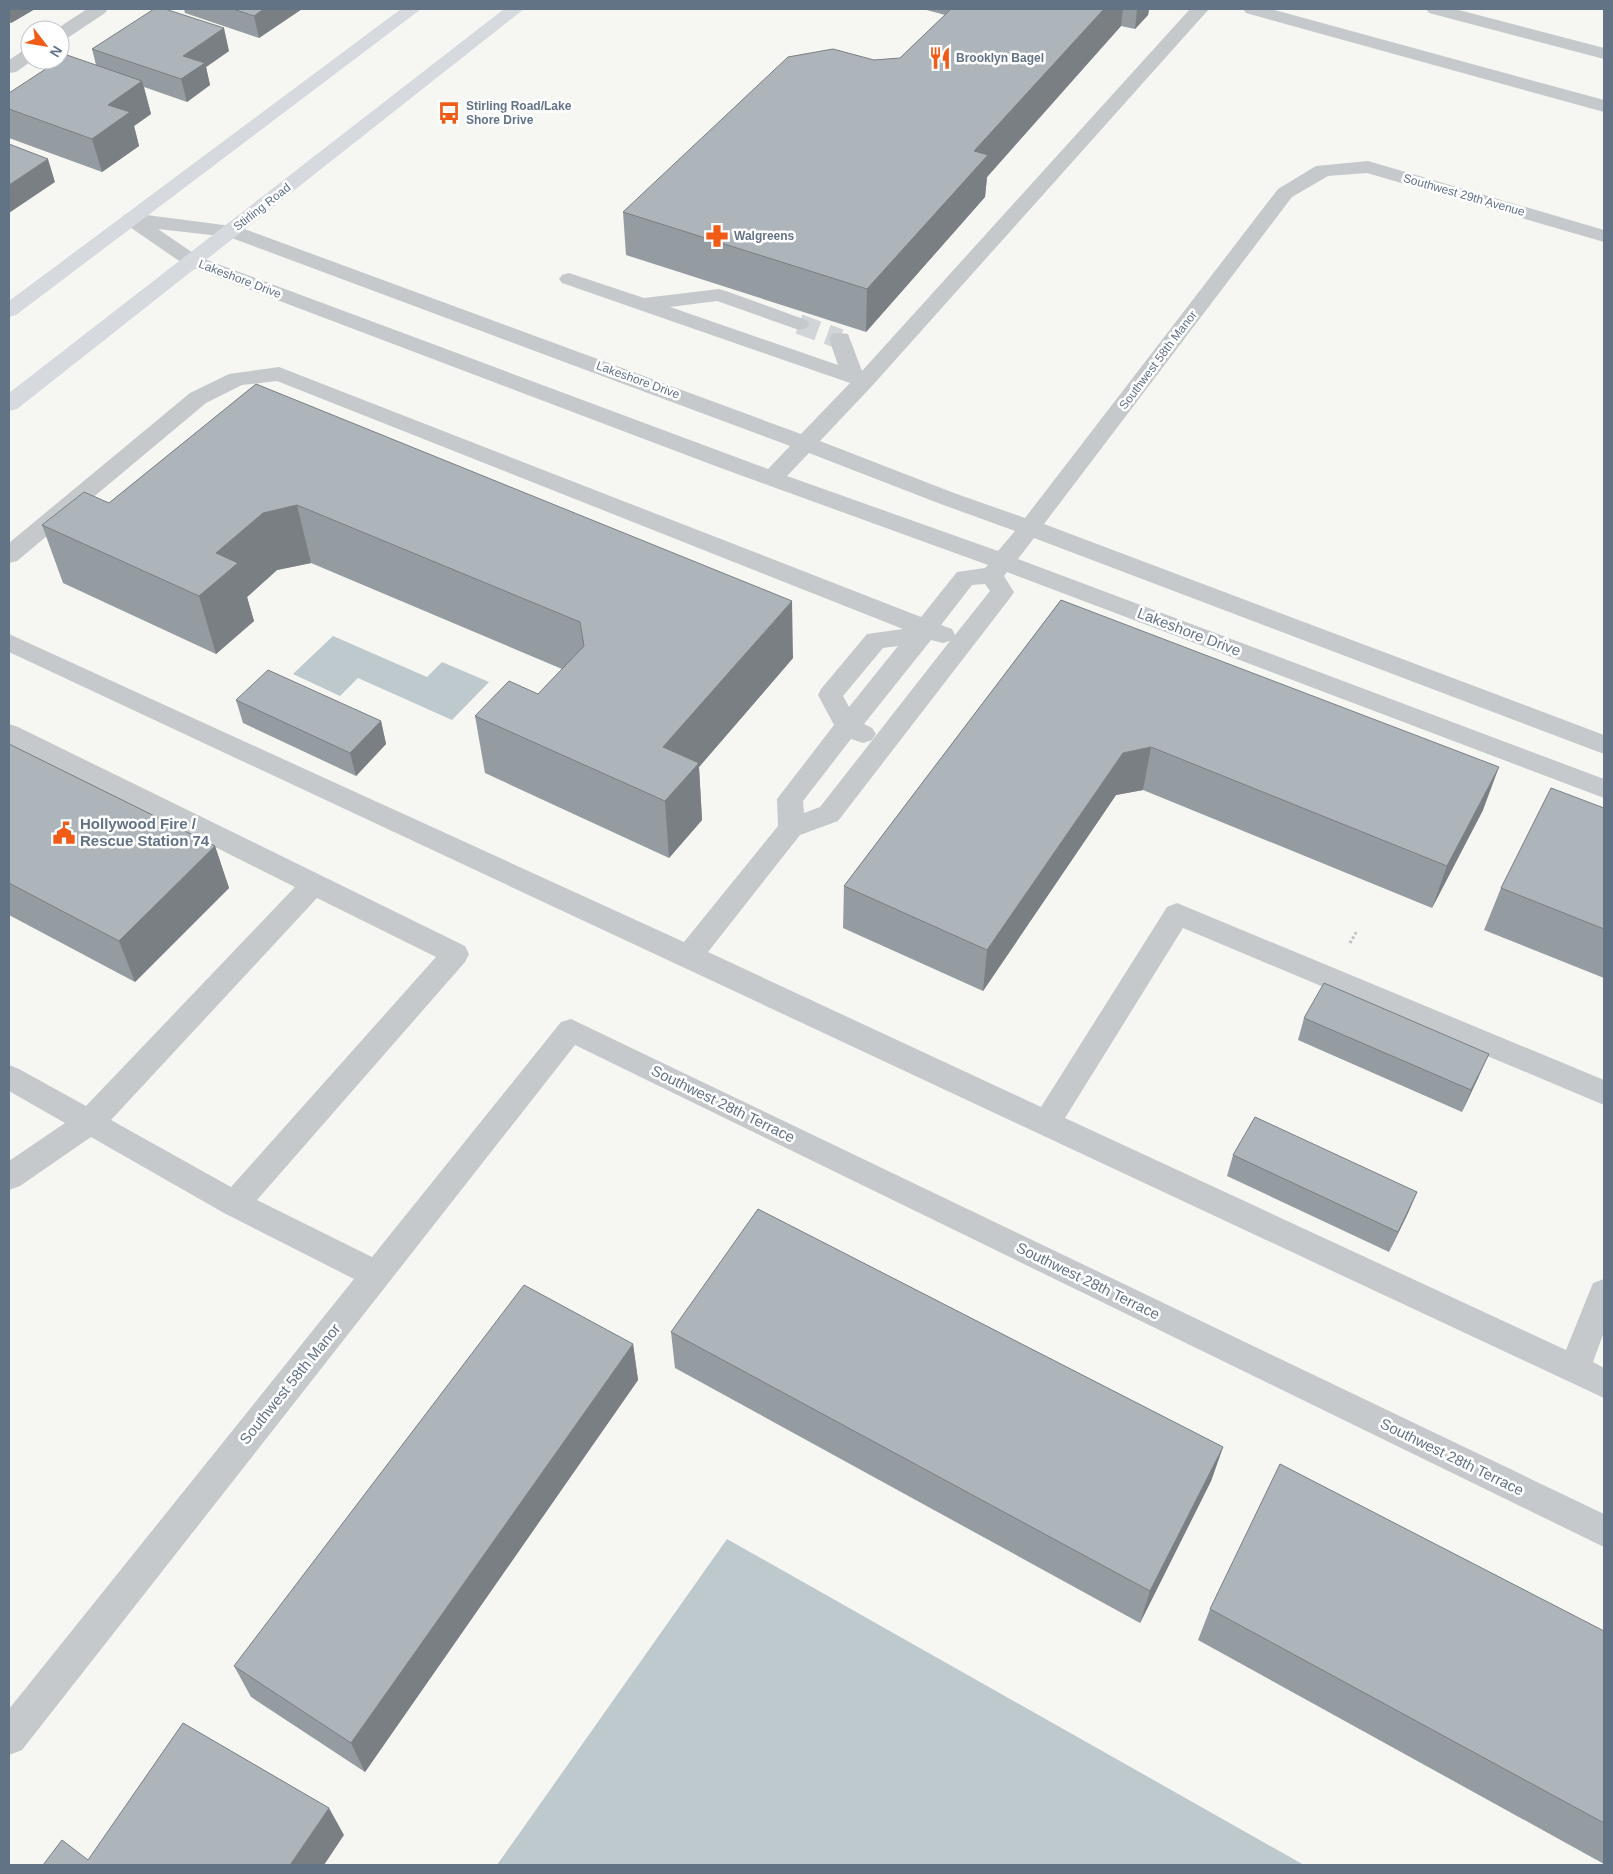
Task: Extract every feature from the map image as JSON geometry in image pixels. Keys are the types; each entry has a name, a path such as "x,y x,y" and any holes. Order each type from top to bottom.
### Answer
{"main road":[{"path":"9,310 412,9"},
{"name":"Stirling Road","path":"9,404 515,9"}],"street":[{"path":"70,28 99,9"},
{"path":"772,478 859,379 1200,9"},
{"path":"1252,9 1604,106"},
{"path":"1435,9 1604,54"},
{"path":"9,68 20,61"},
{"name":"Southwest 29th Avenue","path":"1323,170 1368,167 1604,236"},
{"name":"Southwest 58th Manor","path":"997,568 1031,528 1285,193 1323,170"},
{"name":"Lakeshore Drive","path":"131,219 232,231 804,442 946,498 1031,528 1604,744"},
{"name":"Lakeshore Drive","path":"131,219 192,261 772,478 997,568 1595,786"},
{"path":"569,279 859,379"},
{"path":"642,304 719,295 798,324"},
{"path":"840,339 859,379"},
{"path":"9,555 198,398 236,379 279,374 924,632 963,643"},
{"path":"689,956 791,828 829,814 1002,592 997,568 965,578 790,799 791,828"},
{"path":"884,743 848,727 830,695 876,640 924,632"},
{"path":"9,642 689,956 1604,1383"},
{"path":"9,733 455,954 235,1204"},
{"path":"1595,786 1604,744"},
{"path":"9,1178 90,1122 314,884"},
{"path":"1046,1122 1177,914 1604,1093"},
{"name":"Southwest 58th Manor","path":"9,1737 571,1030"},
{"name":"Southwest 28th Terrace","path":"571,1030 1604,1531"},
{"path":"9,1077 235,1204 377,1275"},
{"path":"1574,1369 1604,1293"}],"shaded area":[{"path":"333,636 427,677 442,662 489,682 452,720 358,678 340,696 293,674"},
{"path":"727,1539 1304,1865 497,1865"}],"building":[{"path":"154,9 165,9 224,28 183,56 205,63 181,79 92,49"},
{"path":"233,9 264,9 254,16"},
{"path":"951,9 1104,9 974,151 988,155 867,289 623,212 788,57 833,49 874,60 900,58"},
{"path":"70,56 142,81 108,105 130,112 92,139 9,109 9,93 44,70 70,70"},
{"path":"9,144 48,159 9,185"},
{"path":"256,384 792,601 663,747 699,763 665,801 475,716 509,681 538,694 584,646 580,622 297,505 263,513 216,553 238,563 199,596 42,525 84,492 109,503"},
{"path":"1061,600 1499,767 1447,866 1151,747 1123,753 987,950 844,886"},
{"path":"268,670 381,721 350,753 236,700"},
{"name":"Hollywood Fire / Rescue Station 74","path":"9,744 215,846 119,941 9,883"},
{"path":"1551,788 1604,808 1604,929 1501,888"},
{"path":"1324,983 1489,1054 1471,1090 1304,1018"},
{"path":"1255,1117 1417,1192 1398,1232 1233,1155"},
{"path":"758,1209 1223,1447 1150,1591 671,1332"},
{"path":"524,1285 633,1344 351,1743 234,1666"},
{"path":"1280,1464 1604,1631 1604,1823 1210,1609"},
{"path":"183,1723 329,1808 290,1865 43,1865 62,1840 88,1860"}],"tunnel":[{"path":"799,324 840,339"}],"place":[{"name":"Brooklyn Bagel","path":"940,58"},
{"name":"Stirling Road/Lake Shore Drive","path":"449,113"},
{"name":"Walgreens","path":"717,236"},
{"name":"Hollywood Fire / Rescue Station 74","path":"64,833"}]}
